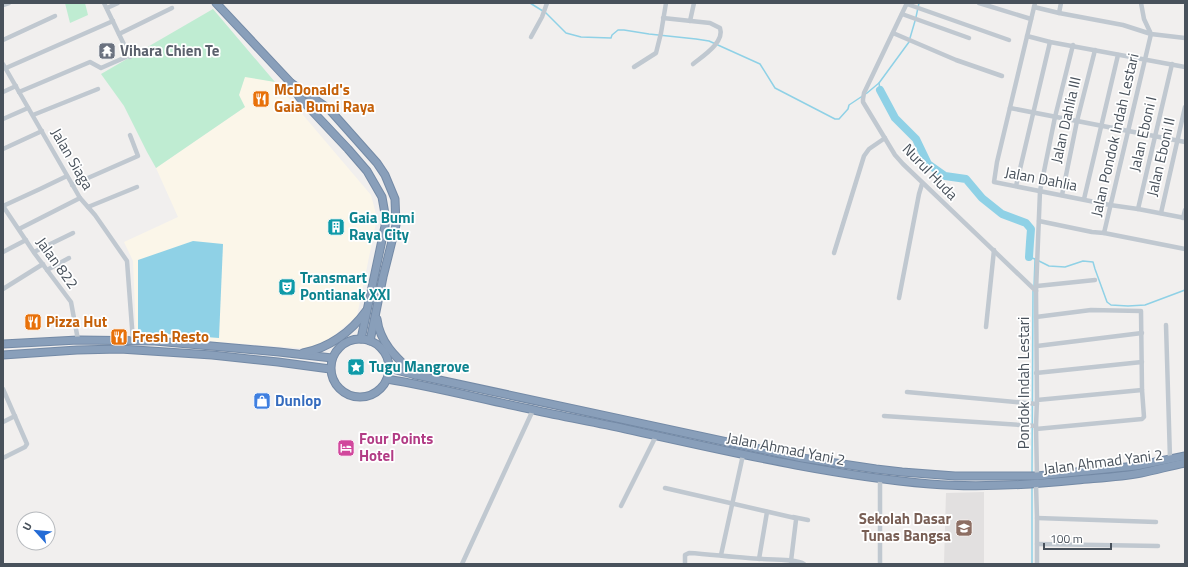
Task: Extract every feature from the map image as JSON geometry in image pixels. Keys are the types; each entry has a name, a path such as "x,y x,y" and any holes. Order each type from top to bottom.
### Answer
{"highway":[{"path":"216,3 291,83 329,109 385,175 395,199 396,225 370,341"},
{"path":"291,83 294,91 300,98 367,171 382,197 385,214 385,226 361,339"},
{"path":"297,354 318,349 328,344 354,326 367,310"},
{"path":"376,313 378,327 386,343 396,357 416,376"},
{"path":"361,339 377,344 386,356 388,368 387,379 378,390 372,394 358,397 351,396 339,389 330,369 332,358 340,347 346,342 361,339"},
{"path":"3,344 78,340 155,341 332,358"},
{"path":"3,355 77,350 120,350 212,355 330,369"},
{"name":"Jalan Ahmad Yani 2","path":"388,368 416,376 802,458 876,470 955,476 1037,476 1136,466 1185,456"},
{"name":"Jalan Ahmad Yani 2","path":"387,379 422,385 800,467 880,479 956,485 1036,484 1140,473 1185,463"}],"street":[{"path":"3,6 9,3"},
{"path":"19,92 90,62 101,68 128,57 106,5 118,3"},
{"path":"531,36 544,12 547,3"},
{"path":"634,67 656,53 666,3"},
{"path":"690,21 694,3"},
{"path":"907,3 1009,40"},
{"name":"Nurul Huda","path":"907,3 864,95 863,102 898,159 922,184 1037,288"},
{"path":"979,3 1031,19"},
{"path":"1059,13 1061,3"},
{"path":"1141,3 1144,19 1151,34"},
{"path":"1185,38 1151,34 1124,25 1059,13 1034,5 1010,108 1185,142"},
{"path":"119,34 172,8"},
{"path":"902,14 969,38"},
{"path":"3,40 55,16"},
{"path":"664,18 710,24 720,28 722,32 716,44 693,64"},
{"path":"4,66 113,21"},
{"path":"893,33 956,60 1002,76"},
{"name":"Jalan Pondok Indah Lestari","path":"1039,221 1104,233 1151,34"},
{"path":"1027,36 1050,42 1185,67"},
{"path":"1016,186 1050,42"},
{"name":"Pondok Indah Lestari","path":"1037,476 1036,317 1040,191 1055,117 1073,46"},
{"name":"Jalan Dahlia III","path":"1062,195 1077,121 1095,50"},
{"path":"1084,199 1118,55"},
{"name":"Jalan Eboni I","path":"1138,209 1154,135 1172,64"},
{"name":"Jalan Siaga","path":"4,66 80,198 127,261 133,341"},
{"path":"3,92 16,86"},
{"path":"33,115 98,89"},
{"name":"Jalan Eboni II","path":"1161,213 1185,107"},
{"path":"3,120 28,108"},
{"name":"Jalan Dahlia","path":"1010,108 993,180 995,182 1184,218"},
{"path":"3,149 42,131"},
{"path":"72,185 138,156 130,135"},
{"path":"834,253 864,156 869,149 885,138"},
{"path":"3,206 67,176"},
{"path":"899,298 922,184"},
{"path":"88,207 137,187"},
{"path":"19,229 80,198"},
{"name":"Jalan 822","path":"3,206 5,214 19,229 71,302 78,340"},
{"path":"1184,218 1185,210"},
{"path":"34,252 73,233"},
{"path":"1104,233 1185,249"},
{"path":"3,252 26,240"},
{"path":"986,327 994,250"},
{"path":"48,270 69,258"},
{"path":"3,289 43,264"},
{"path":"1037,288 1095,280"},
{"path":"884,416 1036,428 1142,419 1144,417 1142,390 1141,311 1091,310 1036,317"},
{"path":"1166,325 1170,459"},
{"path":"1037,346 1142,333"},
{"path":"1036,373 1142,362"},
{"path":"3,389 27,444 25,447 3,458"},
{"path":"907,392 1037,402 1142,390"},
{"path":"462,564 533,410"},
{"path":"3,422 15,416"},
{"path":"621,506 656,436"},
{"path":"722,555 743,455"},
{"path":"880,479 880,564"},
{"path":"1036,484 1038,518 1037,564"},
{"path":"665,488 808,520"},
{"path":"760,559 768,512"},
{"path":"791,561 796,520 793,517"},
{"path":"1038,518 1156,522"},
{"path":"1037,544 1158,546"},
{"path":"685,564 685,555 689,553 802,562 804,564"}],"shaded area":[{"path":"245,76 275,82 371,195 377,218 357,316 324,344 313,349 136,336 133,261 124,242 178,217 156,168 245,107 239,95"},
{"name":"Sekolah Dasar Tunas Bangsa","path":"984,492 984,564 944,564 946,493"}],"green space":[{"path":"65,3 85,3 88,15 70,23"},
{"path":"213,9 275,82 245,77 239,95 245,107 156,168 124,106 101,74"}],"water":[{"path":"193,241 223,244 219,338 138,332 138,260"}],"waterway":[{"path":"530,3 546,13 566,33 581,37 611,38 612,35 618,30 624,30 709,41 760,64 775,88 835,119 839,119 848,109 849,105 879,83"},
{"path":"916,17 919,3"},
{"path":"910,38 915,21"},
{"path":"880,90 879,83 909,42"},
{"path":"880,90 895,118 916,139 928,164 945,176 966,179 982,198 1002,214 1026,223 1031,229 1029,257"},
{"path":"1029,257 1035,259"},
{"path":"1034,287 1035,259"},
{"path":"1039,261 1049,266 1065,267 1083,261 1093,262 1107,302 1111,305 1145,305 1185,290"},
{"path":"1032,473 1033,291"},
{"path":"1032,487 1032,564"}],"place":[{"name":"Vihara Chien Te","path":"107,51"},
{"name":"McDonald's Gaia Bumi Raya","path":"261,99"},
{"name":"Gaia Bumi Raya City","path":"336,227"},
{"name":"Transmart Pontianak XXI","path":"287,287"},
{"name":"Pizza Hut","path":"33,322"},
{"name":"Fresh Resto","path":"119,337"},
{"name":"Tugu Mangrove","path":"356,367"},
{"name":"Dunlop","path":"262,401"},
{"name":"Four Points Hotel","path":"346,448"},
{"name":"Sekolah Dasar Tunas Bangsa","path":"964,528"}]}
